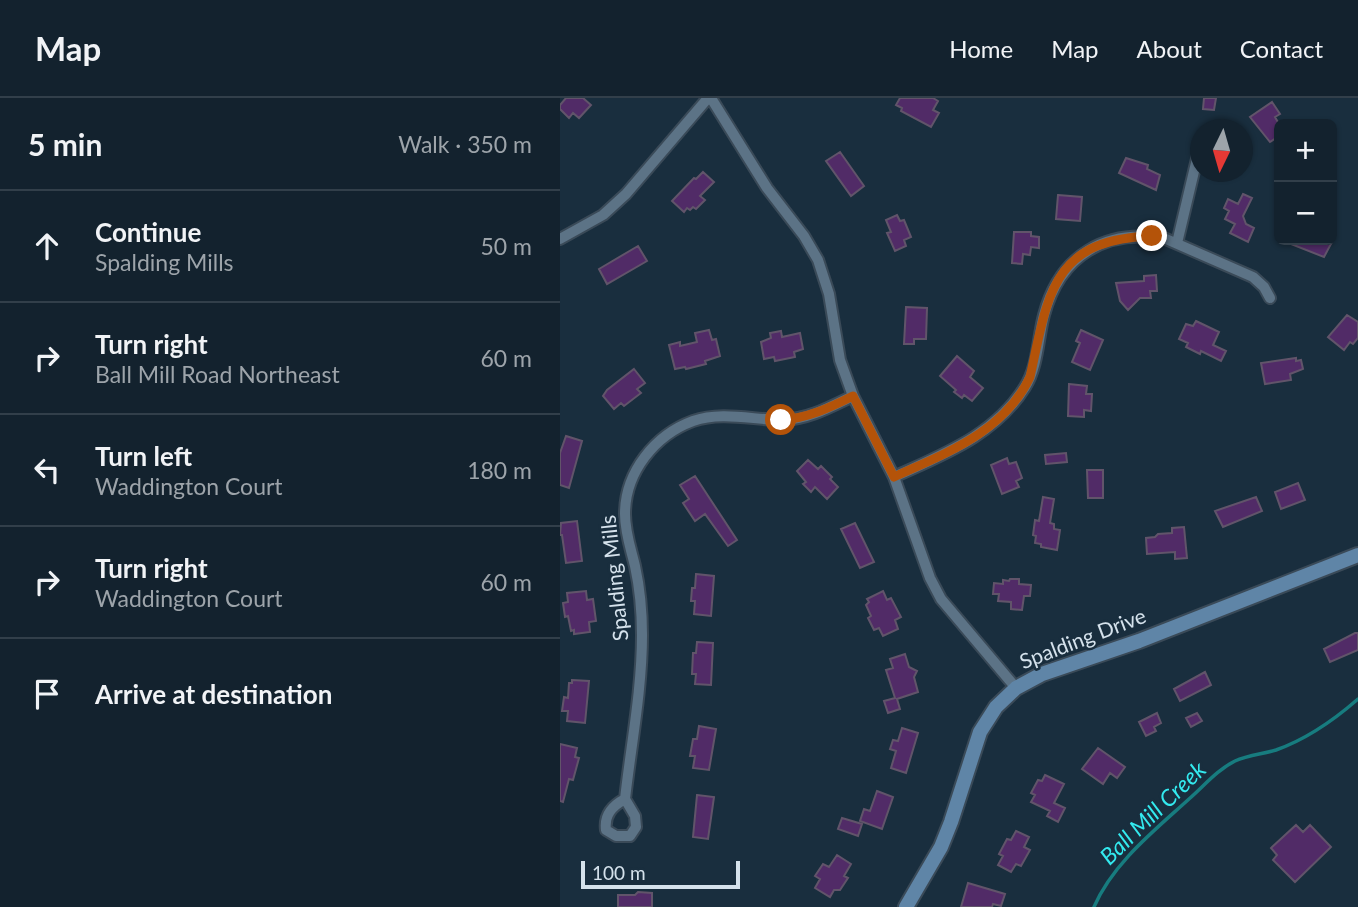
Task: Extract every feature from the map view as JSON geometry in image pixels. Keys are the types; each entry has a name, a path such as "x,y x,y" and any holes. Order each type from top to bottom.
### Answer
{"street":[{"path":"560,239 603,215 626,194 710,98 767,188 804,236 818,260 829,294 840,360 853,396 894,477 930,578 941,599 1016,688"},
{"path":"1177,243 1191,182"},
{"path":"894,477 971,441 996,422 1013,403 1030,377 1051,292 1061,274 1077,258 1098,244 1123,237 1152,236 1177,243 1253,277 1264,287 1269,298"},
{"name":"Spalding Mills","path":"625,799 642,634 639,590 625,512 629,488 639,465 663,438 695,421 724,416 798,419 821,412 853,396"},
{"name":"Spalding Drive","path":"906,907 941,847 980,732 996,707 1016,688 1042,674 1149,637 1358,555"}],"building":[{"path":"566,98 583,98 591,105 579,118 573,113 569,118 560,109"},
{"path":"900,98 933,98 938,101 933,110 939,113 931,127 901,111 902,108 896,105"},
{"path":"1204,98 1216,98 1214,110 1203,109"},
{"path":"1272,102 1280,114 1274,119 1274,139 1270,142 1250,117"},
{"path":"840,152 864,186 851,196 826,161"},
{"path":"1126,158 1148,165 1147,169 1160,175 1156,190 1119,173"},
{"path":"703,172 714,182 700,196 705,200 696,209 687,208 684,212 672,201"},
{"path":"1243,194 1252,198 1243,216 1246,224 1254,228 1248,242 1230,233 1235,224 1225,219 1229,211 1224,208 1228,199 1238,204"},
{"path":"1058,195 1082,197 1080,221 1056,219"},
{"path":"897,215 900,221 904,220 911,237 904,240 906,246 895,251 887,233 891,232 886,220"},
{"path":"1014,232 1031,232 1031,236 1039,237 1039,248 1031,247 1030,255 1023,254 1022,264 1012,263"},
{"path":"1294,245 1330,245 1324,257"},
{"path":"638,246 647,261 607,284 599,269"},
{"path":"1156,275 1157,291 1150,291 1151,298 1140,298 1128,310 1120,301 1116,283 1144,281 1144,276"},
{"path":"906,307 927,308 926,339 914,339 914,344 904,344"},
{"path":"1347,315 1358,322 1358,338 1353,344 1350,342 1344,350 1328,337"},
{"path":"1196,321 1219,332 1213,345 1226,351 1221,361 1186,347 1188,343 1179,339 1186,324 1193,326"},
{"path":"709,330 712,340 716,339 720,356 705,361 706,364 675,369 669,345 680,342 680,346 697,342 695,333"},
{"path":"1081,330 1103,340 1090,370 1072,362 1080,343 1076,341"},
{"path":"781,331 782,337 800,333 803,349 794,352 795,357 775,361 774,357 764,359 761,342 771,338 770,333"},
{"path":"957,356 974,371 970,377 983,388 972,401 954,392 956,390 940,376"},
{"path":"1296,358 1296,361 1301,360 1303,369 1290,374 1291,380 1265,384 1261,363"},
{"path":"634,369 645,383 637,389 641,393 624,406 621,403 614,409 603,396"},
{"path":"1069,384 1087,386 1086,394 1092,394 1091,411 1084,410 1084,417 1068,416"},
{"path":"566,436 582,441 569,488 560,485 560,453"},
{"path":"1066,453 1067,462 1046,464 1045,455"},
{"path":"1007,458 1009,464 1016,462 1022,478 1016,481 1019,487 1002,494 991,465"},
{"path":"808,460 818,469 821,466 838,487 827,499 815,487 811,492 803,484 806,482 797,471"},
{"path":"1087,470 1103,470 1103,498 1088,498"},
{"path":"695,476 737,540 728,546 705,514 695,521 683,503 689,499 680,485"},
{"path":"1298,483 1305,500 1281,509 1275,492"},
{"path":"1043,497 1054,499 1050,523 1054,524 1054,529 1060,530 1057,550 1035,543 1035,520 1039,521"},
{"path":"1256,497 1262,511 1223,527 1215,511"},
{"path":"577,521 582,561 566,563 560,535 561,523"},
{"path":"855,523 874,562 860,568 841,529"},
{"path":"1184,527 1187,558 1175,559 1175,552 1147,554 1146,538 1172,533 1172,528"},
{"path":"696,574 714,576 711,616 694,614 695,601 691,601"},
{"path":"1019,579 1019,584 1031,585 1030,596 1024,596 1022,610 1011,609 1011,602 998,601 999,594 993,594 994,583 1003,584 1003,580"},
{"path":"586,591 587,600 593,599 596,621 589,622 590,632 574,634 568,616 565,617 563,603 568,602 567,593"},
{"path":"883,591 887,600 891,598 901,617 895,620 898,629 883,636 879,628 874,630 866,605 869,602 867,599"},
{"path":"1358,633 1358,650 1330,662 1324,649"},
{"path":"697,642 713,643 711,685 695,684 696,674 692,674 693,653 696,653"},
{"path":"905,654 909,667 917,671 914,677 918,692 897,699 900,709 888,713 884,701 895,698 886,670 893,668 890,659"},
{"path":"1205,672 1211,685 1180,701 1174,689"},
{"path":"572,680 589,681 585,723 567,721 568,711 562,711 564,697 568,698 569,683 572,683"},
{"path":"1157,713 1161,723 1154,727 1156,731 1146,736 1139,722"},
{"path":"1197,713 1202,721 1191,727 1186,718"},
{"path":"699,726 716,729 709,770 693,768 695,756 690,756"},
{"path":"902,728 918,733 906,773 891,768 896,751 890,749 893,740 898,741"},
{"path":"560,744 577,748 575,757 579,758 573,780 569,779 563,802 560,801"},
{"path":"1098,748 1125,767 1117,778 1110,773 1103,784 1082,769"},
{"path":"1045,775 1064,784 1054,803 1065,808 1058,822 1047,816 1050,811 1031,802 1035,795 1031,793 1038,780 1042,781"},
{"path":"877,791 893,797 882,829 860,821 864,809 870,811"},
{"path":"697,795 714,797 708,839 693,837"},
{"path":"842,818 862,824 858,836 838,829"},
{"path":"1296,825 1303,832 1310,825 1331,847 1295,882 1273,860 1277,855 1271,848"},
{"path":"1016,831 1029,837 1024,847 1030,850 1021,866 1016,864 1011,872 998,865 1003,856 999,854 1007,839 1011,840"},
{"path":"837,855 851,864 844,876 848,878 840,890 834,890 830,897 815,888 820,879 815,876 823,864 829,867"},
{"path":"968,883 1005,894 1001,906 993,904 992,907 961,907"},
{"path":"638,892 652,893 652,907 618,907 618,895 635,895"}],"waterway":[{"name":"Ball Mill Creek","path":"1094,907 1123,862 1222,769 1240,759 1276,750 1309,735 1358,699"}],"route":[{"path":"781,420 798,419 821,412 853,396 894,477 953,450 971,441 996,422 1026,386 1051,292 1061,274 1077,258 1098,244 1123,237 1152,236"}]}
